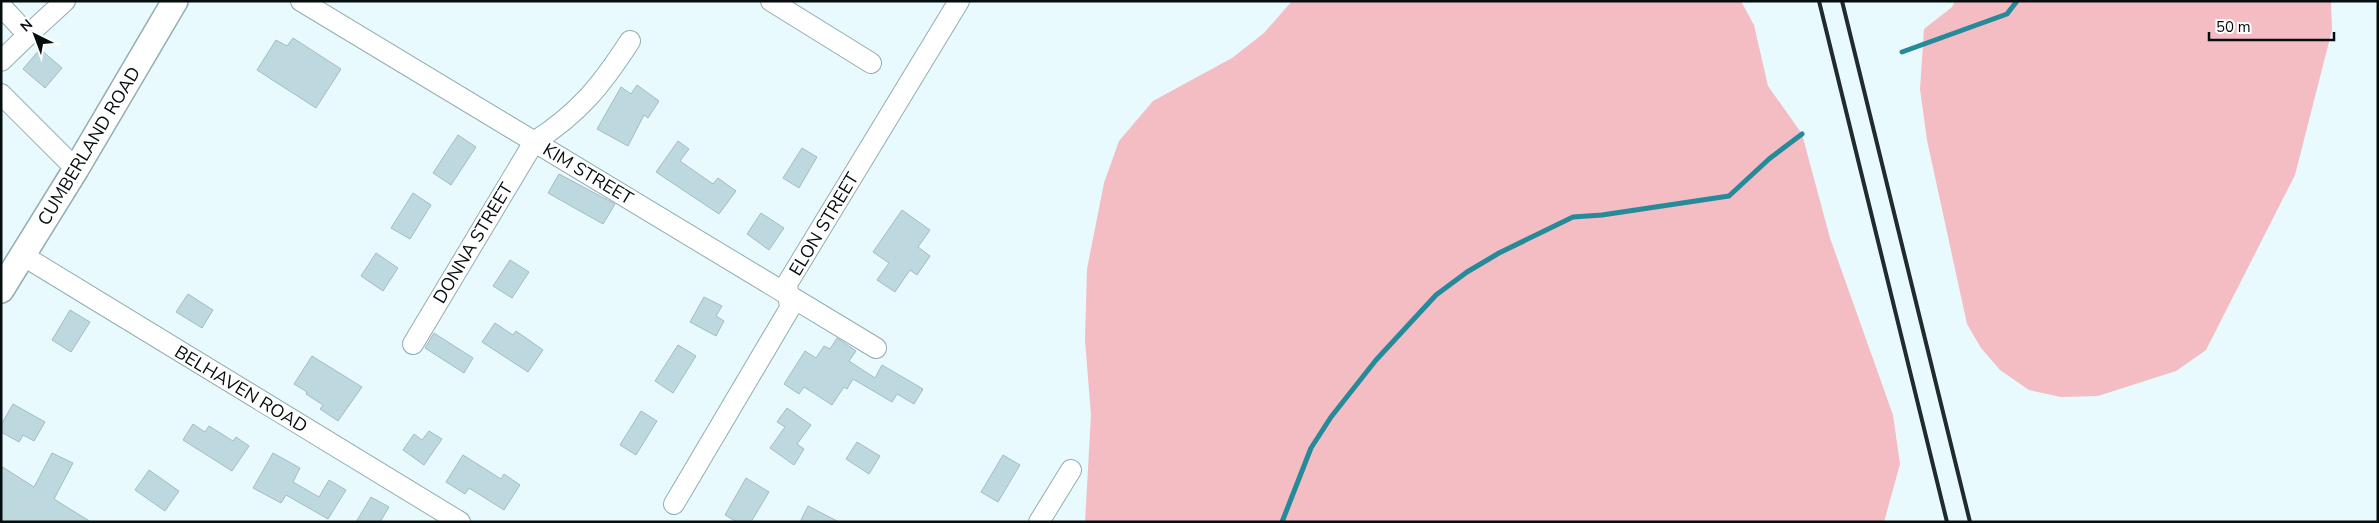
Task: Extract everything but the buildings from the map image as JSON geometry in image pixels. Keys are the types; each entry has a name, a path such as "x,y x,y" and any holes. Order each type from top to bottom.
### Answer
{"main road":[{"name":"CUMBERLAND ROAD","path":"1,290 76,169 175,1"}],"street":[{"path":"1,61 65,1"},
{"name":"KIM STREET","path":"301,1 876,348"},
{"path":"771,1 871,63"},
{"name":"ELON STREET","path":"674,504 790,308 787,284 959,1"},
{"path":"1,6 28,36"},
{"path":"534,142 563,123 594,93 630,41"},
{"path":"1,94 76,169"},
{"name":"DONNA STREET","path":"413,344 534,142"},
{"name":"BELHAVEN ROAD","path":"22,255 460,522"},
{"path":"1039,522 1070,470"}],"shaded area":[{"path":"1292,1 1741,1 1754,25 1768,86 1802,134 1830,238 1893,415 1900,464 1884,522 1085,522 1091,415 1085,340 1087,269 1104,183 1119,141 1153,101 1232,58 1264,33"},
{"path":"1955,1 2331,1 2332,30 2295,175 2206,350 2176,371 2098,396 2061,397 2029,390 2000,370 1981,348 1967,324 1927,140 1920,89 1924,29 1952,7"}],"waterway":[{"path":"1902,52 2007,14 2017,1"},
{"path":"1282,522 1311,448 1331,417 1376,360 1436,295 1467,272 1499,253 1573,217 1602,215 1729,196 1769,159 1802,134"}],"railway":[{"path":"1819,1 1947,522"},
{"path":"1842,1 1970,522"}]}
